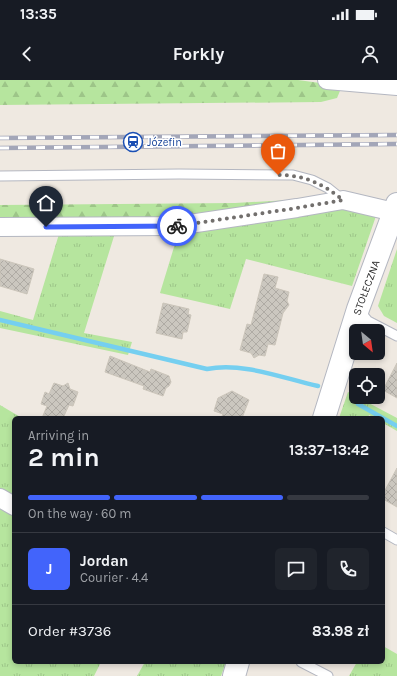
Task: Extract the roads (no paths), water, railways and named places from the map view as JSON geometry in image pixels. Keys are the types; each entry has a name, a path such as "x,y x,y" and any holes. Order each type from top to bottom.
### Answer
{"street":[{"path":"327,80 397,86"},
{"path":"0,227 176,226 343,200 396,208"},
{"name":"STOŁECZNA","path":"325,416 358,309 396,208"},
{"path":"0,498 12,505"},
{"path":"234,676 237,664"}],"lane":[{"path":"0,176 179,174 293,175 312,180 328,188 343,200"},
{"path":"358,309 368,321 397,336"},
{"path":"385,533 397,540"},
{"path":"305,664 328,676"}],"waterway":[{"path":"0,320 207,369 221,367 248,369 318,386"},
{"path":"358,404 379,416"},
{"path":"385,419 397,426"}],"railway":[{"path":"0,138 397,135"},
{"path":"0,148 397,144"}],"place":[{"name":"Józefin","path":"133,142"}]}
